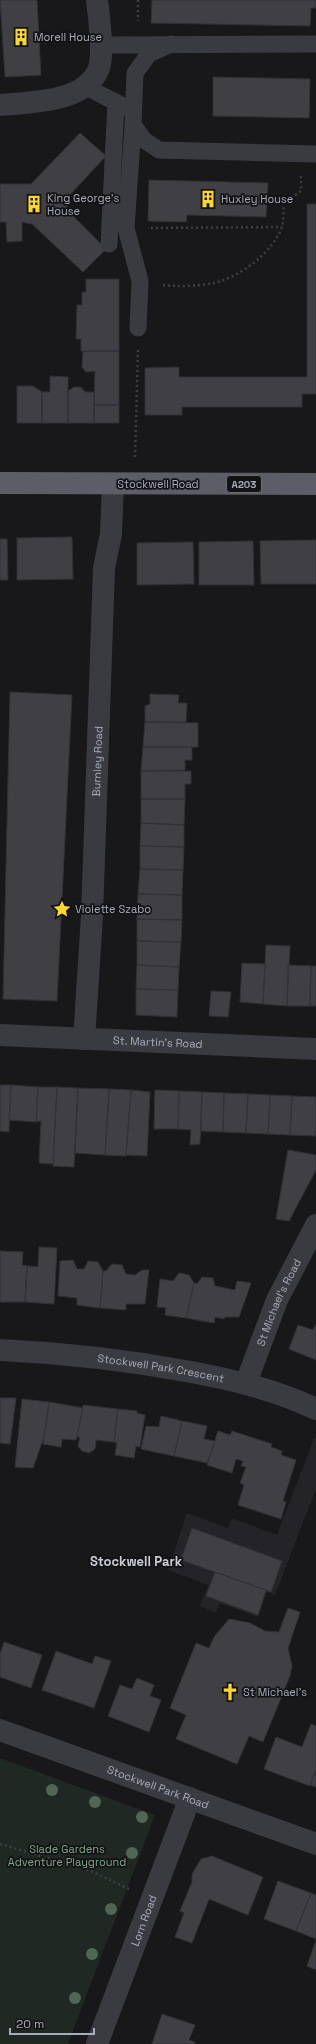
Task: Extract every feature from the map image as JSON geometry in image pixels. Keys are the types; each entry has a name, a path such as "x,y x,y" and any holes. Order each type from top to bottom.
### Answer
{"highway":[{"name":"Stockwell Road","path":"0,483 316,484"}],"street":[{"path":"0,105 60,98 86,87 99,68 101,44 97,0"},
{"name":"Burnley Road","path":"84,1039 92,916 104,568 111,534 113,484"},
{"name":"St. Martin's Road","path":"0,1035 316,1049"},
{"name":"St Michael's Road","path":"246,1383 278,1300 316,1225"},
{"name":"Stockwell Park Crescent","path":"0,1350 62,1352 151,1364 246,1383 316,1409"},
{"name":"Stockwell Park Road","path":"0,1730 316,1844"},
{"name":"Lorn Road","path":"97,2044 190,1798"}],"lane":[{"path":"101,44 316,44"},
{"path":"138,328 140,281 126,228 135,73 149,54 171,44"},
{"path":"86,87 116,102 133,118 144,140 159,150 309,154"},
{"path":"109,244 116,102"}],"path":[{"path":"140,281 169,285 221,281 247,268 269,248 282,227 284,203 301,191 309,154"},
{"path":"126,228 282,227"},
{"path":"135,454 138,328"},
{"path":"0,1844 91,1872 133,1890"}],"shaded area":[{"path":"314,1438 316,1438 316,1489 275,1595 267,1592 258,1617 220,1603 216,1613 200,1606 208,1585 168,1570 187,1513 228,1528 232,1518 277,1535"}],"green space":[{"name":"Slade Gardens Adventure Playground","path":"0,1758 155,1815 68,2044 0,2044"}],"building":[{"name":"Morell House","path":"0,0 37,0 41,75 5,77"},
{"path":"152,0 316,0 316,8 311,8 310,26 151,23"},
{"path":"213,77 310,79 309,118 213,116"},
{"name":"King George's House","path":"80,133 106,156 67,198 67,210 106,249 83,272 32,224 22,222 22,241 7,242 6,222 0,222 0,184 31,184"},
{"name":"Huxley House","path":"149,180 268,183 266,217 187,215 186,222 148,221"},
{"path":"307,204 316,204 316,394 302,394 302,407 182,407 182,415 145,415 145,368 179,367 179,377 307,377"},
{"path":"86,279 119,279 119,351 81,351 81,339 76,339 77,305 82,305 82,292 86,292"},
{"path":"83,351 119,351 119,405 94,405 95,371 86,372 82,367"},
{"path":"50,376 68,377 68,423 42,423 42,392 50,392"},
{"path":"17,386 33,386 42,392 42,423 17,423"},
{"path":"74,387 81,387 85,392 94,392 94,423 68,423 68,391"},
{"path":"94,405 119,405 119,423 94,423"},
{"path":"72,537 73,579 17,580 17,538"},
{"path":"0,539 7,539 8,580 0,580"},
{"path":"316,540 316,584 261,584 260,541"},
{"path":"253,541 254,585 199,585 199,542"},
{"path":"193,542 194,584 137,585 137,543"},
{"path":"10,692 72,695 57,1001 3,999"},
{"path":"150,694 179,695 178,703 187,703 186,722 145,722 145,706 150,704"},
{"path":"145,722 198,723 198,747 143,747"},
{"path":"143,747 192,747 192,760 185,760 185,770 141,771"},
{"path":"141,771 191,771 191,784 185,784 185,799 141,799"},
{"path":"141,799 185,799 184,825 141,823"},
{"path":"141,823 184,825 184,847 140,846"},
{"path":"140,846 184,847 183,870 140,869"},
{"path":"140,869 183,870 182,895 138,894"},
{"path":"138,894 182,895 182,920 137,919"},
{"path":"137,919 182,920 181,942 137,941"},
{"path":"137,941 181,942 179,967 137,965"},
{"path":"266,945 290,946 287,1006 263,1004"},
{"path":"242,963 265,964 263,1004 240,1002"},
{"path":"137,965 179,967 178,990 136,989"},
{"path":"288,965 311,966 310,1006 287,1006"},
{"path":"311,966 316,966 316,1006 310,1006"},
{"path":"136,989 178,990 177,1017 136,1015"},
{"path":"211,991 231,992 228,1017 209,1016"},
{"path":"0,1085 11,1085 9,1132 0,1131"},
{"path":"11,1085 38,1087 36,1122 9,1120"},
{"path":"38,1087 57,1087 53,1164 39,1163 41,1121 36,1122"},
{"path":"57,1087 78,1088 74,1167 53,1166"},
{"path":"78,1088 109,1089 105,1155 75,1153"},
{"path":"109,1089 131,1090 126,1156 105,1155"},
{"path":"131,1090 150,1092 147,1156 126,1155"},
{"path":"155,1090 179,1091 178,1129 154,1129"},
{"path":"179,1091 202,1092 200,1144 190,1145 191,1130 178,1129"},
{"path":"202,1092 224,1093 223,1132 201,1131"},
{"path":"224,1093 248,1094 246,1133 223,1132"},
{"path":"248,1094 270,1095 268,1134 246,1133"},
{"path":"270,1095 292,1096 290,1135 268,1134"},
{"path":"292,1096 316,1097 316,1136 290,1135"},
{"path":"288,1150 316,1155 316,1170 289,1221 276,1219"},
{"path":"39,1247 57,1248 54,1304 25,1302 27,1266 38,1267"},
{"path":"0,1251 23,1252 22,1265 27,1266 25,1302 0,1302"},
{"path":"73,1260 77,1269 84,1269 88,1261 98,1262 103,1271 100,1308 77,1305 77,1298 58,1296 60,1261"},
{"path":"112,1264 122,1265 126,1274 135,1275 142,1270 149,1270 145,1304 126,1304 126,1310 100,1308 103,1271 106,1271"},
{"path":"179,1273 189,1275 194,1283 186,1318 165,1315 166,1308 157,1307 160,1279 173,1281"},
{"path":"202,1277 213,1278 215,1286 235,1290 237,1281 251,1283 239,1317 225,1317 224,1319 215,1317 214,1323 186,1318 194,1283 197,1284"},
{"path":"316,1324 316,1360 289,1349 298,1325 313,1330"},
{"path":"0,1398 16,1398 10,1444 0,1443"},
{"path":"22,1399 49,1402 45,1434 33,1468 15,1467"},
{"path":"49,1402 83,1408 76,1440 62,1439 61,1447 43,1444"},
{"path":"83,1405 118,1409 114,1442 96,1440 95,1449 89,1453 82,1451 78,1446 80,1437 77,1437"},
{"path":"118,1409 137,1411 137,1413 145,1415 140,1447 136,1446 134,1458 115,1455 117,1443 114,1442"},
{"path":"161,1416 182,1421 174,1456 141,1449 146,1426 159,1427"},
{"path":"182,1421 207,1426 204,1439 215,1441 207,1463 174,1456"},
{"path":"218,1431 230,1435 232,1431 272,1444 271,1447 282,1451 281,1455 296,1460 283,1501 286,1502 281,1519 238,1505 244,1485 240,1483 246,1467 241,1466 243,1461 236,1459 232,1473 207,1465"},
{"path":"192,1528 282,1561 271,1592 181,1560"},
{"path":"215,1572 266,1590 258,1615 206,1596"},
{"name":"St Michael's","path":"288,1608 300,1612 288,1648 292,1666 290,1676 263,1742 249,1736 237,1764 176,1739 186,1715 170,1708 196,1643 209,1648 214,1637 229,1619 250,1623 265,1631 279,1632"},
{"path":"4,1642 42,1655 31,1688 0,1677 0,1654"},
{"path":"56,1651 92,1664 95,1656 111,1661 94,1708 42,1690"},
{"path":"137,1678 154,1685 150,1696 161,1700 149,1732 108,1716 120,1685 132,1689"},
{"path":"311,1724 316,1726 316,1770 310,1786 264,1769 276,1737 302,1747"},
{"path":"316,1770 316,1787 310,1785"},
{"path":"212,1856 263,1877 248,1915 209,1899 192,1943 175,1937 184,1913 180,1911 192,1882 192,1874 201,1859"},
{"path":"278,1881 311,1893 296,1931 264,1919"},
{"path":"311,1893 316,1895 316,1939 296,1931"},
{"path":"316,1940 316,1970 307,1966"},
{"path":"162,2014 195,2025 189,2040 195,2042 194,2044 152,2044"}],"place":[{"name":"Morell House","path":"21,37"},
{"name":"Huxley House","path":"208,199"},
{"name":"King George's House","path":"34,204"},
{"name":"Violette Szabo","path":"62,909"},
{"name":"St Michael's","path":"230,1692"}],"district":[{"name":"Stockwell Park","path":"136,1561"}]}
